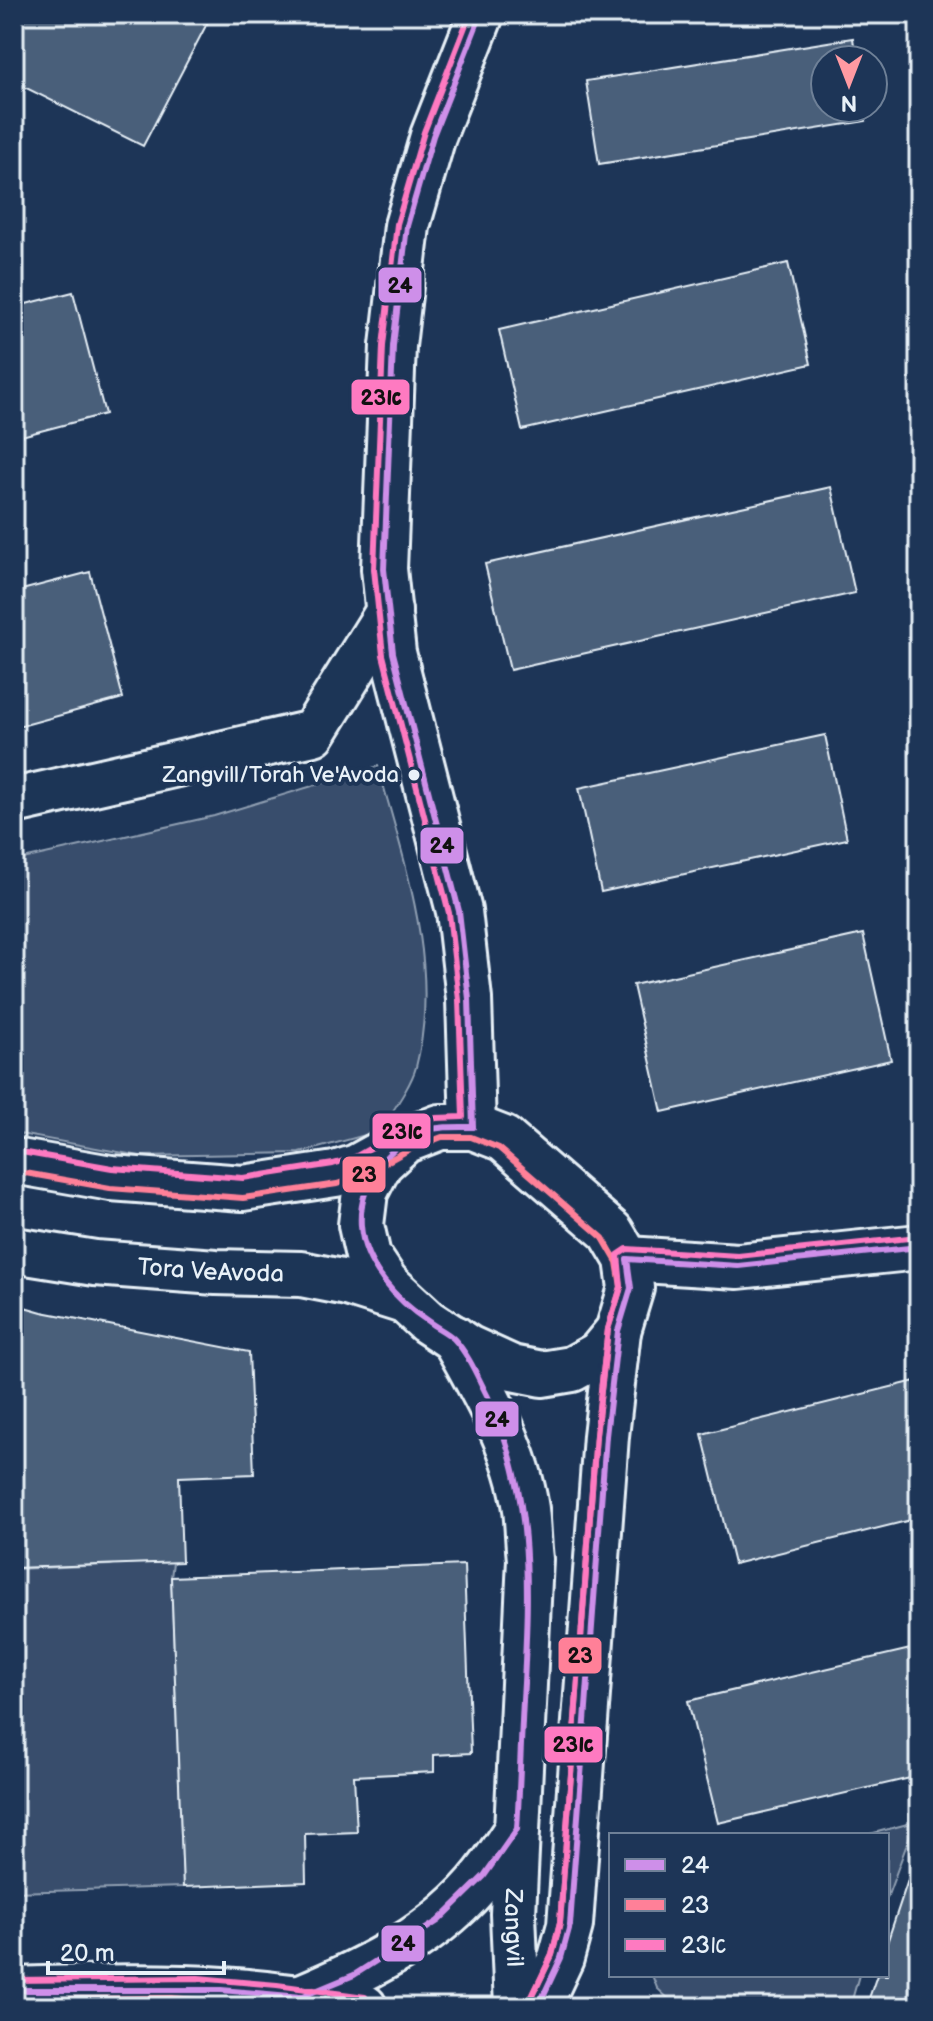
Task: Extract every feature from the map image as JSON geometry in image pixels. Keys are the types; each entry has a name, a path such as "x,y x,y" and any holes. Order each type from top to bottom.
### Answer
{"street":[{"path":"473,1127 469,999 459,911 393,653 384,569 393,346 407,226 433,136 481,14"},
{"path":"14,801 313,733 389,611"},
{"path":"14,1161 111,1178 243,1188 335,1174 357,1167 404,1141 440,1127 473,1127 504,1139 550,1178 611,1232 627,1259 631,1288 618,1331 599,1354 572,1369 542,1374 512,1368 468,1348 427,1321 386,1283 368,1256 361,1225 365,1192 380,1163 404,1141"},
{"path":"627,1259 738,1266 919,1247"},
{"name":"Tora VeAvoda","path":"14,1250 95,1263 216,1272 301,1274 347,1283 404,1301"},
{"name":"Zangvil","path":"538,2007 561,1958 570,1925 606,1436 618,1331"},
{"name":"Zangvil","path":"454,1338 489,1401 515,1465 525,1507 530,1559 513,1914 517,2007"},
{"path":"301,1997 354,1975 438,1921 484,1876 517,1829"},
{"path":"14,1990 221,1990 301,1997 364,2007"}],"shaded area":[{"path":"378,766 416,915 425,991 423,1029 416,1067 380,1131 300,1153 140,1156 14,1133 14,861 214,816"},
{"path":"175,1548 171,1577 183,1887 14,1892 14,1569 110,1565"},
{"path":"915,1822 889,1893 889,1833 874,1833"},
{"path":"653,1977 858,1977 850,2007 677,2007 657,1988"}],"building":[{"path":"14,14 212,14 143,146 14,82"},
{"path":"853,38 854,44 816,44"},
{"path":"809,45 809,124 847,124 599,164 586,81"},
{"path":"788,263 811,364 522,430 499,330"},
{"path":"73,292 105,414 14,438 14,307"},
{"path":"831,487 855,593 510,670 485,564"},
{"path":"90,572 123,698 14,728 14,592"},
{"path":"825,735 847,839 601,892 579,788"},
{"path":"863,934 891,1060 662,1112 633,985"},
{"path":"14,1304 249,1352 254,1474 179,1477 182,1562 14,1568"},
{"path":"919,1380 919,1518 734,1564 702,1434"},
{"path":"464,1565 471,1753 434,1755 434,1772 354,1776 357,1832 305,1834 306,1882 183,1887 171,1577"},
{"path":"919,1647 919,1776 718,1823 688,1701"},
{"path":"910,1874 919,1876 919,2007 866,2007 876,1977 889,1977 889,1937"}],"transit line":[{"name":"23א","path":"16,1151 112,1168 243,1178 333,1164 353,1158 399,1132 436,1118 463,1117 459,1000 449,913 383,655 374,569 383,346 397,224 424,132 470,14"},
{"name":"24","path":"473,1127 469,999 459,911 393,653 384,569 393,346 407,226 433,136 481,14"},
{"name":"24","path":"473,1127 425,1131 411,1137 387,1156 364,1196 361,1226 368,1255 384,1281 405,1304 451,1337 464,1352 503,1432 513,1467 525,1537 527,1573 517,1829"},
{"name":"23","path":"14,1171 110,1188 243,1198 337,1184 361,1176 408,1150 442,1137 471,1137 499,1148 603,1238 617,1262 621,1287 608,1329 596,1435 560,1923 552,1955 529,2003"},
{"name":"23א","path":"529,2003 552,1955 560,1923 596,1435 608,1329 621,1287 618,1255 627,1249 738,1256 918,1237"},
{"name":"24","path":"627,1259 738,1266 919,1247"},
{"name":"24","path":"538,2007 561,1958 570,1925 606,1436 618,1331 631,1288 627,1259"},
{"name":"24","path":"14,1990 221,1990 301,1997 354,1975 438,1921 484,1876 517,1829"},
{"name":"23א","path":"14,1980 198,1978 365,1997"},
{"name":"23","path":"14,2000 171,1998 293,2007"}],"place":[{"name":"Zangvill/Torah Ve'Avoda","path":"414,775"}]}
